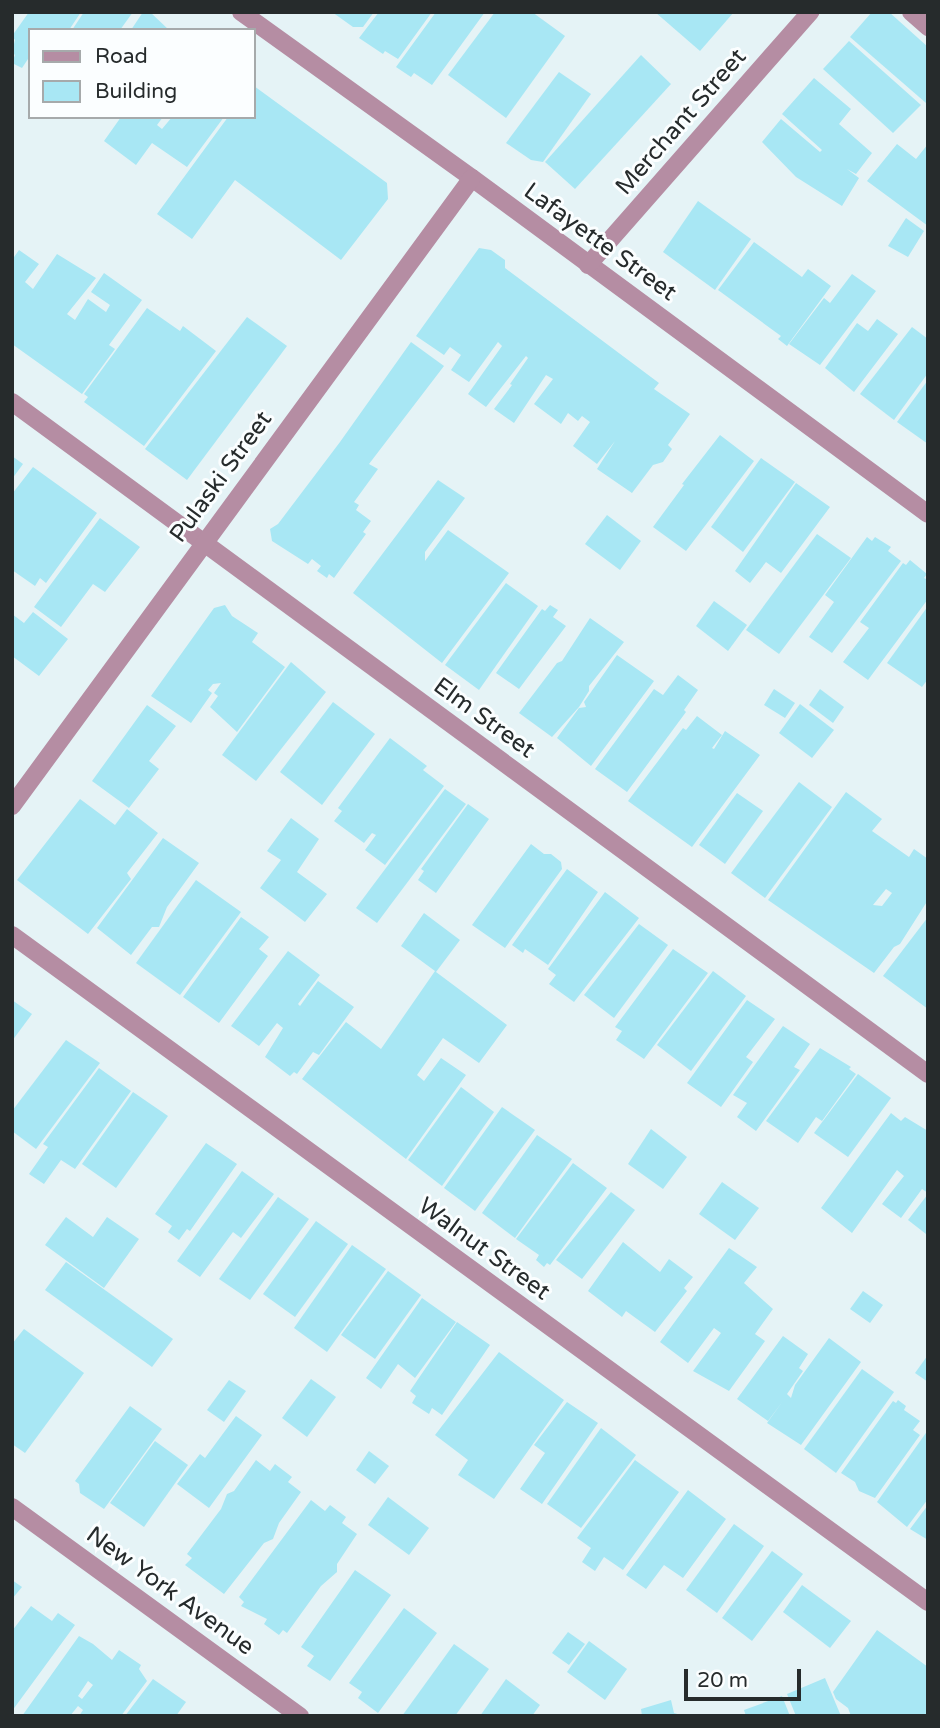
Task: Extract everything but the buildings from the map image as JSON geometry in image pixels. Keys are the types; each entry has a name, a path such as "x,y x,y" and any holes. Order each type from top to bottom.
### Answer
{"street":[{"name":"Lafayette Street","path":"241,12 472,178 928,514"},
{"name":"Merchant Street","path":"588,265 810,12"},
{"path":"911,12 928,27"},
{"name":"Pulaski Street","path":"12,806 472,178"},
{"name":"Elm Street","path":"12,402 928,1074"},
{"name":"Walnut Street","path":"12,935 928,1602"},
{"name":"New York Avenue","path":"12,1507 300,1716"}]}
